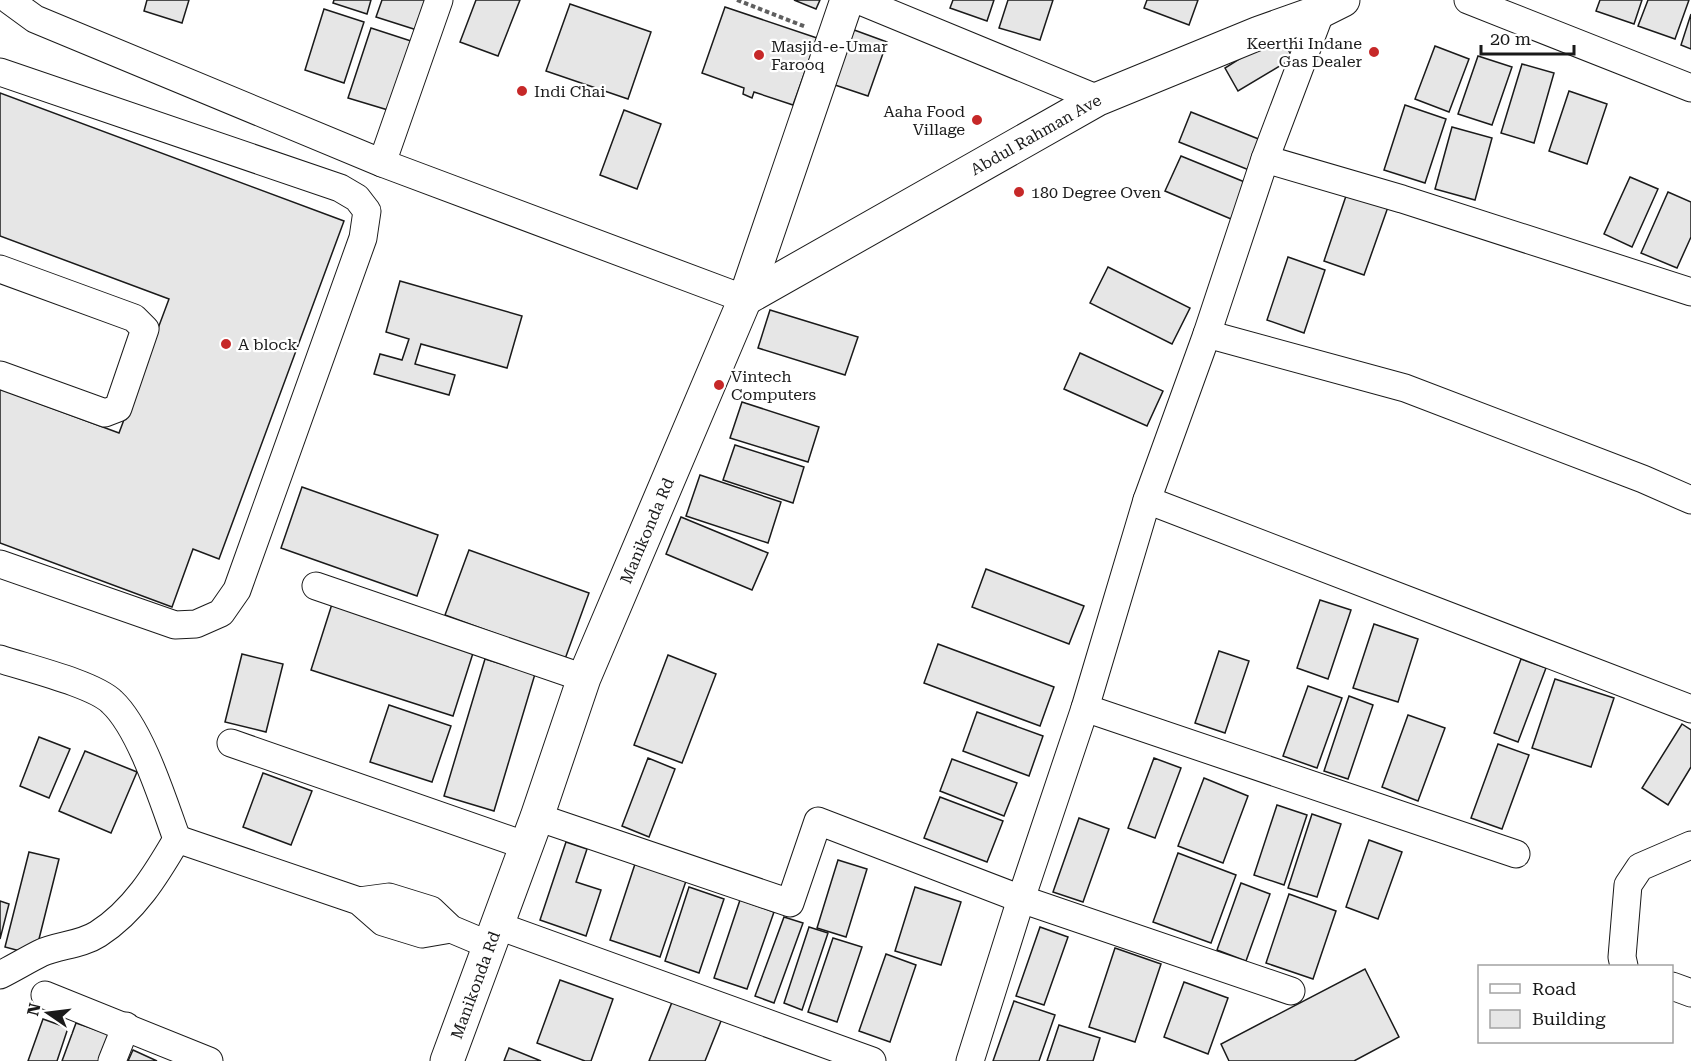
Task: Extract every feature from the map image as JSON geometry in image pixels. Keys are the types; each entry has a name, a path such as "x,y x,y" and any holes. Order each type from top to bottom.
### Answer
{"street":[{"path":"9,0 39,10 382,164 745,299"},
{"path":"382,164 439,0"},
{"name":"Manikonda Rd","path":"447,1061 532,831 584,678 745,299 847,0"},
{"path":"858,0 1098,99"},
{"path":"1468,0 1691,88"},
{"path":"970,1061 1085,708 1147,500 1207,334 1265,159 1332,5"},
{"name":"Abdul Rahman Ave","path":"745,299 1098,99 1332,5"},
{"path":"0,72 340,188 357,198 367,211 363,238 237,590 220,613 196,624 175,625 0,564"},
{"path":"1265,159 1402,199 1691,292"},
{"path":"0,269 134,318 145,329 118,408 105,413 0,375"},
{"path":"1207,334 1405,388 1691,500"},
{"path":"1147,500 1691,709"},
{"path":"316,586 584,678"},
{"path":"0,659 92,689 112,701 132,728 177,839"},
{"path":"1085,708 1516,854"},
{"path":"231,744 790,903 818,821 1021,899 1291,992"},
{"path":"177,839 359,901 389,897 431,910 451,929 493,935 872,1061"},
{"path":"0,975 41,953 96,936 110,926 137,900 155,876 177,839"},
{"path":"1624,965 1622,957 1628,885 1640,867 1691,845"},
{"path":"1673,987 1691,993"},
{"path":"45,995 209,1061"},
{"path":"112,1061 126,1026"}],"path":[{"path":"736,0 834,38"}],"building":[{"path":"147,0 189,0 182,23 144,11"},
{"path":"334,0 371,0 367,14 333,3"},
{"path":"382,0 430,0 420,31 376,17"},
{"path":"476,0 520,0 498,56 460,42"},
{"path":"794,0 820,0 816,9"},
{"path":"953,0 994,0 987,21 950,8"},
{"path":"1008,0 1053,0 1040,40 999,28"},
{"path":"1147,0 1198,0 1189,25 1144,8"},
{"path":"1600,0 1642,0 1634,24 1596,11"},
{"path":"1648,0 1689,0 1675,39 1638,26"},
{"path":"570,4 651,32 628,99 546,71"},
{"name":"Masjid-e-Umar Farooq","path":"725,7 817,38 793,105 754,92 752,98 743,94 744,88 702,73"},
{"path":"324,9 364,22 344,83 305,70"},
{"path":"1691,14 1691,49 1681,45"},
{"path":"846,27 887,42 868,96 826,82"},
{"path":"371,28 411,41 388,110 348,98"},
{"path":"1279,34 1293,58 1238,91 1225,68"},
{"path":"1435,46 1469,59 1449,112 1415,99"},
{"path":"1478,56 1512,67 1492,125 1458,114"},
{"path":"1522,64 1554,73 1534,143 1501,133"},
{"path":"1569,91 1607,104 1587,164 1549,151"},
{"name":"A block","path":"0,93 344,221 219,559 193,549 172,607 0,543 0,389 119,433 169,299 0,236"},
{"path":"1405,105 1446,119 1425,183 1384,170"},
{"path":"624,110 661,124 637,189 600,175"},
{"path":"1191,112 1261,140 1249,170 1179,142"},
{"path":"1452,127 1492,138 1475,200 1435,189"},
{"path":"1181,156 1247,183 1231,219 1165,191"},
{"path":"1630,177 1658,189 1632,247 1604,234"},
{"path":"1668,192 1691,202 1691,237 1677,268 1641,253"},
{"path":"1347,193 1388,207 1364,275 1324,261"},
{"path":"1288,257 1325,270 1304,333 1267,320"},
{"path":"1108,267 1190,308 1172,344 1090,303"},
{"path":"400,281 522,316 507,368 421,344 415,364 455,375 449,395 374,374 380,354 402,360 409,339 386,332"},
{"path":"770,310 858,337 845,375 758,348"},
{"path":"1080,353 1163,391 1147,426 1064,389"},
{"path":"742,402 819,427 808,462 730,438"},
{"path":"735,445 804,467 793,503 723,480"},
{"path":"700,475 781,502 768,543 686,516"},
{"path":"302,487 438,535 417,596 281,548"},
{"path":"681,517 768,553 752,590 666,554"},
{"path":"469,550 589,593 565,659 445,615"},
{"path":"986,569 1084,606 1069,644 972,607"},
{"path":"1320,600 1351,610 1328,679 1297,668"},
{"path":"332,604 474,650 453,716 311,670"},
{"path":"1374,624 1418,639 1398,702 1353,688"},
{"path":"938,644 1054,687 1040,726 924,683"},
{"path":"1219,651 1249,661 1225,733 1195,723"},
{"path":"242,654 283,664 266,732 225,722"},
{"path":"668,655 716,674 682,763 634,745"},
{"path":"485,659 535,674 494,811 444,796"},
{"path":"1521,659 1546,668 1518,742 1494,733"},
{"path":"1555,679 1614,698 1591,767 1532,748"},
{"path":"1308,686 1342,698 1317,768 1283,756"},
{"path":"1349,696 1373,705 1348,779 1324,771"},
{"path":"389,705 451,726 432,782 370,762"},
{"path":"977,712 1043,736 1029,776 963,751"},
{"path":"1408,715 1445,728 1418,801 1382,787"},
{"path":"1682,724 1691,730 1691,767 1668,805 1642,788"},
{"path":"39,737 70,749 49,798 20,786"},
{"path":"1498,744 1529,755 1502,829 1471,818"},
{"path":"85,751 137,772 111,833 59,811"},
{"path":"648,758 675,769 649,837 622,826"},
{"path":"1154,758 1181,768 1155,838 1128,828"},
{"path":"952,759 1017,783 1004,816 940,791"},
{"path":"263,773 312,791 291,845 243,827"},
{"path":"1204,778 1248,796 1223,863 1178,846"},
{"path":"940,797 1003,821 987,862 924,838"},
{"path":"1277,805 1307,815 1284,885 1254,875"},
{"path":"1312,814 1341,824 1317,897 1288,888"},
{"path":"1079,818 1109,829 1083,902 1053,892"},
{"path":"1369,840 1402,852 1378,919 1346,907"},
{"path":"566,842 587,849 576,882 601,890 586,936 540,920"},
{"path":"29,852 59,859 35,955 5,947"},
{"path":"1178,853 1236,875 1211,943 1153,922"},
{"path":"838,860 867,869 846,937 817,928"},
{"path":"635,864 686,881 660,957 610,940"},
{"path":"1241,883 1270,894 1246,961 1217,950"},
{"path":"689,887 724,899 699,973 665,961"},
{"path":"915,887 961,902 941,965 895,951"},
{"path":"1289,894 1336,911 1313,979 1266,963"},
{"path":"740,900 774,912 747,989 714,978"},
{"path":"0,901 9,904 0,939"},
{"path":"784,917 803,923 774,1003 755,996"},
{"path":"809,927 828,933 802,1010 784,1003"},
{"path":"1040,927 1068,937 1044,1005 1016,996"},
{"path":"833,938 862,947 837,1022 808,1012"},
{"path":"1115,948 1161,964 1135,1042 1089,1027"},
{"path":"886,954 916,965 890,1042 859,1031"},
{"path":"1365,969 1399,1037 1354,1061 1229,1061 1221,1044"},
{"path":"560,980 613,999 591,1061 585,1061 537,1043"},
{"path":"1184,982 1228,998 1208,1054 1164,1037"},
{"path":"674,997 723,1016 705,1061 649,1061"},
{"path":"1014,1001 1055,1015 1039,1061 993,1061"},
{"path":"43,1019 68,1028 57,1061 28,1061"},
{"path":"76,1023 111,1035 102,1061 62,1061"},
{"path":"1059,1025 1100,1038 1093,1061 1047,1061"},
{"path":"509,1048 541,1061 504,1061"},
{"path":"133,1050 157,1061 128,1061"}],"place":[{"name":"Keerthi Indane Gas Dealer","path":"1374,52"},
{"name":"Masjid-e-Umar Farooq","path":"759,55"},
{"name":"Indi Chai","path":"522,91"},
{"name":"Aaha Food Village","path":"977,120"},
{"name":"180 Degree Oven","path":"1019,192"},
{"name":"A block","path":"226,344"},
{"name":"Vintech Computers","path":"719,385"}]}
